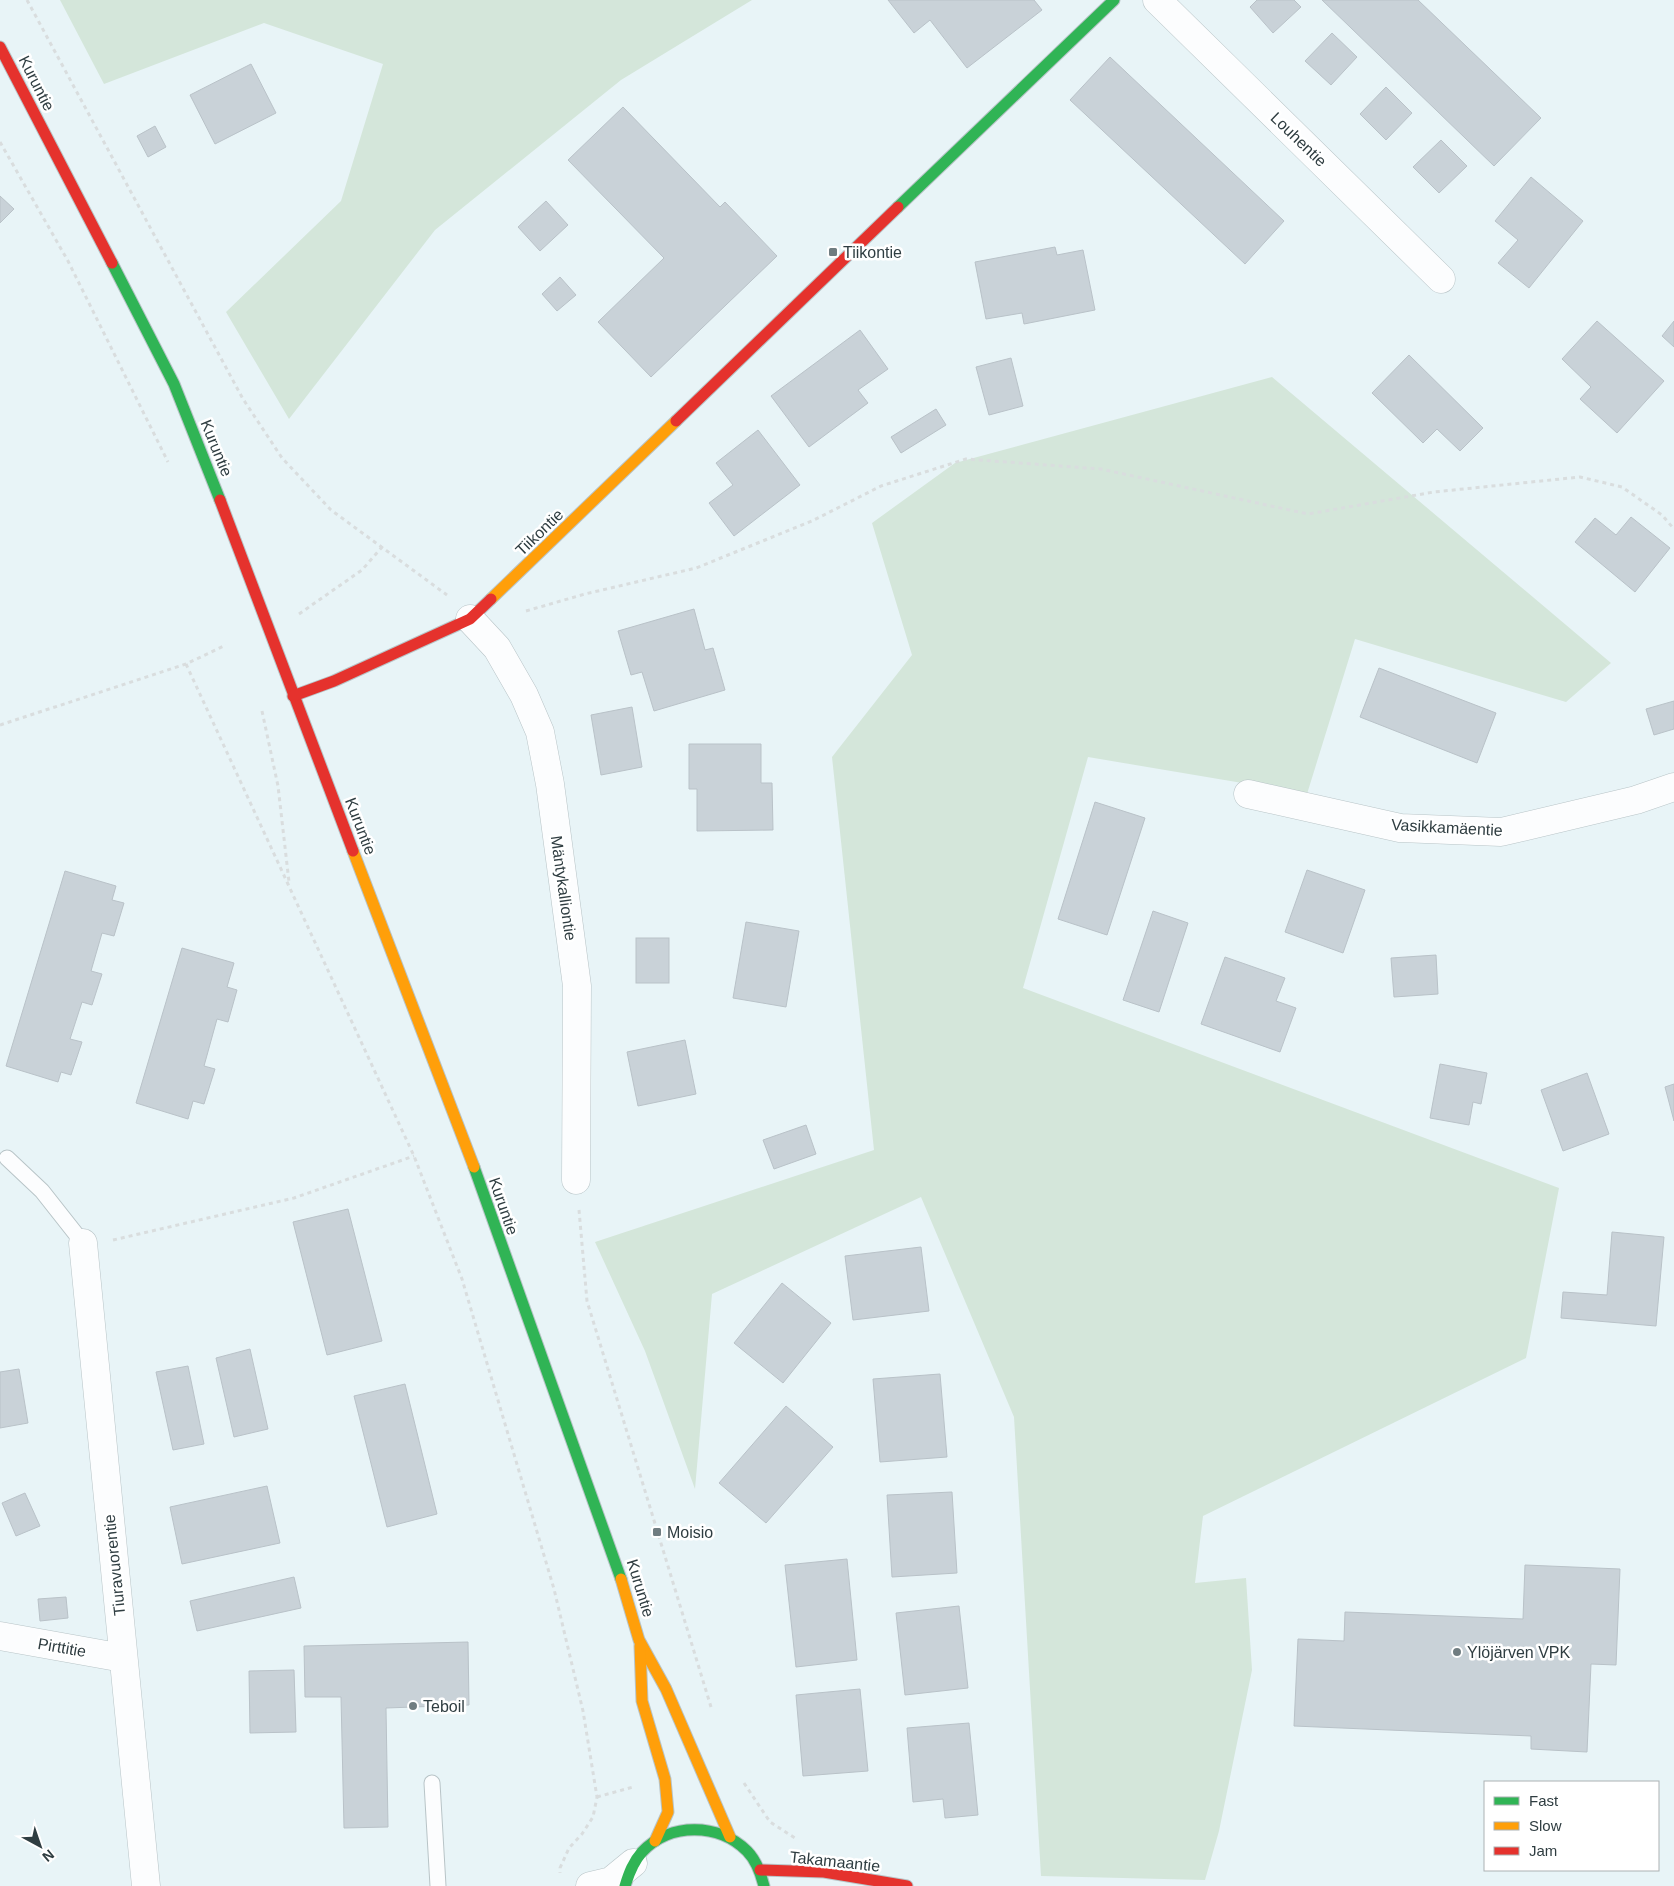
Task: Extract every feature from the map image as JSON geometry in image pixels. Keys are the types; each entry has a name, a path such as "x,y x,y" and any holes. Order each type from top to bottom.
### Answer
{"main road":[{"name":"Tiikontie","path":"292,696 334,681 470,619 1114,0"},
{"name":"Kuruntie","path":"0,47 174,384 234,534 292,696 450,1100 612,1551 640,1640 666,1689 730,1837"},
{"name":"Kuruntie","path":"640,1640 642,1701 665,1779 668,1812 655,1841"},
{"path":"629,1874 655,1841 673,1832 692,1828 712,1830 730,1837 748,1851 760,1870 764,1886"},
{"name":"Takamaantie","path":"760,1870 824,1872 907,1886"}],"street":[{"name":"Louhentie","path":"1157,0 1441,279"},
{"name":"Mäntykalliontie","path":"470,619 497,648 524,695 540,732 550,784 577,986 576,1180"},
{"name":"Vasikkamäentie","path":"1248,794 1400,828 1502,832 1636,800 1674,788"},
{"name":"Tiuravuorentie","path":"83,1244 146,1886"},
{"name":"Pirttitie","path":"0,1636 123,1658"},
{"path":"590,1886 629,1874"}],"lane":[{"path":"6,1158 42,1191 83,1244"},
{"path":"432,1783 438,1886"}],"path":[{"path":"27,0 139,209 258,421 282,458 331,510 452,598 470,619"},
{"path":"0,142 68,261 171,467"},
{"path":"524,611 584,594 696,568 812,521 881,486 966,459 1101,469 1308,514 1434,492 1580,478 1622,486 1662,515 1674,529"},
{"path":"299,614 362,570 383,546"},
{"path":"0,725 186,664 226,645"},
{"path":"186,664 414,1156 462,1279 554,1589 582,1711 597,1797 593,1817 582,1834 569,1848 560,1868 561,1877"},
{"path":"260,702 278,786 289,887"},
{"path":"83,1244 128,1238 294,1198 414,1156"},
{"path":"576,1180 587,1301 712,1710"},
{"path":"743,1781 770,1822 811,1848 824,1872"}],"green space":[{"path":"60,0 752,0 621,80 435,230 289,419 226,312 341,201 383,64 264,23 104,84"},
{"path":"1272,377 1611,663 1566,702 1355,639 1307,794 1088,757 1023,988 1559,1188 1526,1358 1203,1516 1195,1583 1246,1578 1252,1670 1219,1831 1205,1880 1041,1876 1014,1417 921,1197 712,1294 695,1489 645,1351 595,1242 874,1150 832,757 912,655 872,523 955,463"}],"building":[{"path":"888,0 1034,0 1042,10 967,68 930,20 914,33"},
{"path":"1257,0 1294,0 1301,7 1273,33 1250,7"},
{"path":"1322,0 1418,0 1541,118 1494,166"},
{"path":"1332,33 1357,57 1331,85 1305,61"},
{"path":"1110,57 1284,221 1245,264 1070,100"},
{"path":"251,64 276,113 215,144 190,95"},
{"path":"1386,87 1412,113 1386,140 1360,114"},
{"path":"623,107 720,207 725,202 777,256 651,377 598,322 664,258 568,160"},
{"path":"155,126 166,147 148,157 137,136"},
{"path":"1441,140 1467,166 1439,193 1413,167"},
{"path":"1531,177 1583,221 1529,288 1498,263 1518,240 1495,221"},
{"path":"0,196 14,209 0,223"},
{"path":"546,201 568,225 540,251 518,227"},
{"path":"1055,247 1057,255 1083,250 1095,310 1024,324 1022,313 986,319 975,262"},
{"path":"560,277 576,295 557,311 542,294"},
{"path":"1597,321 1664,381 1617,433 1580,399 1591,387 1562,359"},
{"path":"1674,321 1674,347 1662,336"},
{"path":"860,330 888,369 858,390 868,403 809,447 771,396"},
{"path":"1409,355 1483,428 1460,451 1437,429 1423,443 1372,393"},
{"path":"1011,358 1023,406 989,415 976,367"},
{"path":"936,409 946,425 901,453 891,437"},
{"path":"758,430 800,485 734,536 709,503 733,485 716,463"},
{"path":"1631,517 1670,548 1635,592 1575,542 1595,518 1616,535"},
{"path":"694,609 705,650 713,648 725,690 654,711 642,672 631,675 618,631"},
{"path":"1379,668 1496,713 1477,763 1360,717"},
{"path":"1674,701 1674,729 1654,735 1646,709"},
{"path":"632,707 642,767 601,775 591,715"},
{"path":"689,744 761,744 761,783 772,783 773,830 697,831 697,789 689,789"},
{"path":"1095,802 1145,818 1107,935 1058,919"},
{"path":"1307,870 1365,890 1343,953 1285,932"},
{"path":"65,871 116,886 112,900 124,903 114,936 102,933 91,971 102,974 92,1005 82,1002 70,1039 82,1042 71,1075 61,1072 58,1082 6,1066"},
{"path":"1153,911 1188,923 1159,1012 1123,1000"},
{"path":"746,922 799,931 786,1007 733,998"},
{"path":"636,938 669,938 669,983 636,983"},
{"path":"182,948 234,963 227,987 237,990 228,1022 217,1019 204,1066 215,1069 204,1104 193,1101 188,1119 136,1103"},
{"path":"1436,955 1438,994 1394,997 1391,958"},
{"path":"1225,957 1285,978 1276,1001 1296,1008 1280,1052 1201,1024"},
{"path":"685,1040 696,1094 638,1106 627,1052"},
{"path":"1440,1064 1487,1073 1481,1104 1473,1102 1469,1125 1430,1118"},
{"path":"1587,1073 1609,1134 1563,1151 1541,1090"},
{"path":"1674,1084 1674,1121 1665,1087"},
{"path":"806,1125 816,1154 774,1169 763,1140"},
{"path":"348,1209 382,1341 327,1355 293,1222"},
{"path":"1612,1232 1664,1237 1656,1326 1561,1318 1563,1292 1607,1295"},
{"path":"921,1247 929,1311 853,1320 845,1256"},
{"path":"782,1283 831,1323 783,1383 734,1343"},
{"path":"250,1349 268,1429 234,1437 216,1358"},
{"path":"188,1366 204,1444 173,1450 156,1372"},
{"path":"19,1369 28,1423 0,1428 0,1372"},
{"path":"940,1374 947,1457 880,1462 873,1379"},
{"path":"405,1384 437,1514 387,1527 354,1396"},
{"path":"786,1406 833,1447 766,1523 719,1483"},
{"path":"267,1486 280,1543 182,1564 170,1507"},
{"path":"952,1492 957,1573 892,1577 887,1495"},
{"path":"25,1493 40,1526 16,1536 2,1503"},
{"path":"847,1559 857,1660 796,1667 785,1565"},
{"name":"Ylöjärven VPK","path":"1525,1565 1620,1569 1616,1665 1591,1664 1587,1752 1531,1749 1531,1736 1294,1726 1298,1639 1344,1641 1345,1612 1523,1619"},
{"path":"294,1577 301,1608 197,1631 190,1601"},
{"path":"66,1597 68,1618 40,1621 38,1599"},
{"path":"959,1606 968,1688 905,1695 896,1613"},
{"path":"468,1642 469,1705 386,1708 388,1827 344,1828 341,1697 305,1697 304,1646"},
{"path":"294,1670 296,1732 250,1733 249,1671"},
{"path":"860,1689 868,1771 803,1776 796,1695"},
{"path":"969,1723 978,1815 945,1818 943,1799 913,1802 907,1728"}],"traffic: fast":[{"path":"898,207 1114,0"},
{"path":"112,263 174,384 220,500"},
{"path":"474,1167 621,1579"},
{"path":"625,1886 636,1860 653,1842 666,1835 694,1830 709,1831 723,1835 736,1842 753,1859 758,1867 764,1886"}],"traffic: slow":[{"path":"491,599 676,421"},
{"path":"353,851 474,1167"},
{"path":"621,1579 639,1640 666,1689 730,1837"},
{"path":"640,1646 642,1701 665,1779 668,1812 655,1841"}],"traffic: jam":[{"path":"0,47 112,263"},
{"path":"676,421 898,207"},
{"path":"220,500 353,851"},
{"path":"293,696 334,681 470,619 491,599"},
{"path":"760,1870 824,1872 907,1886"}],"place":[{"name":"Tiikontie","path":"833,252"},
{"name":"Moisio","path":"657,1532"},
{"name":"Ylöjärven VPK","path":"1457,1652"},
{"name":"Teboil","path":"413,1706"}]}
